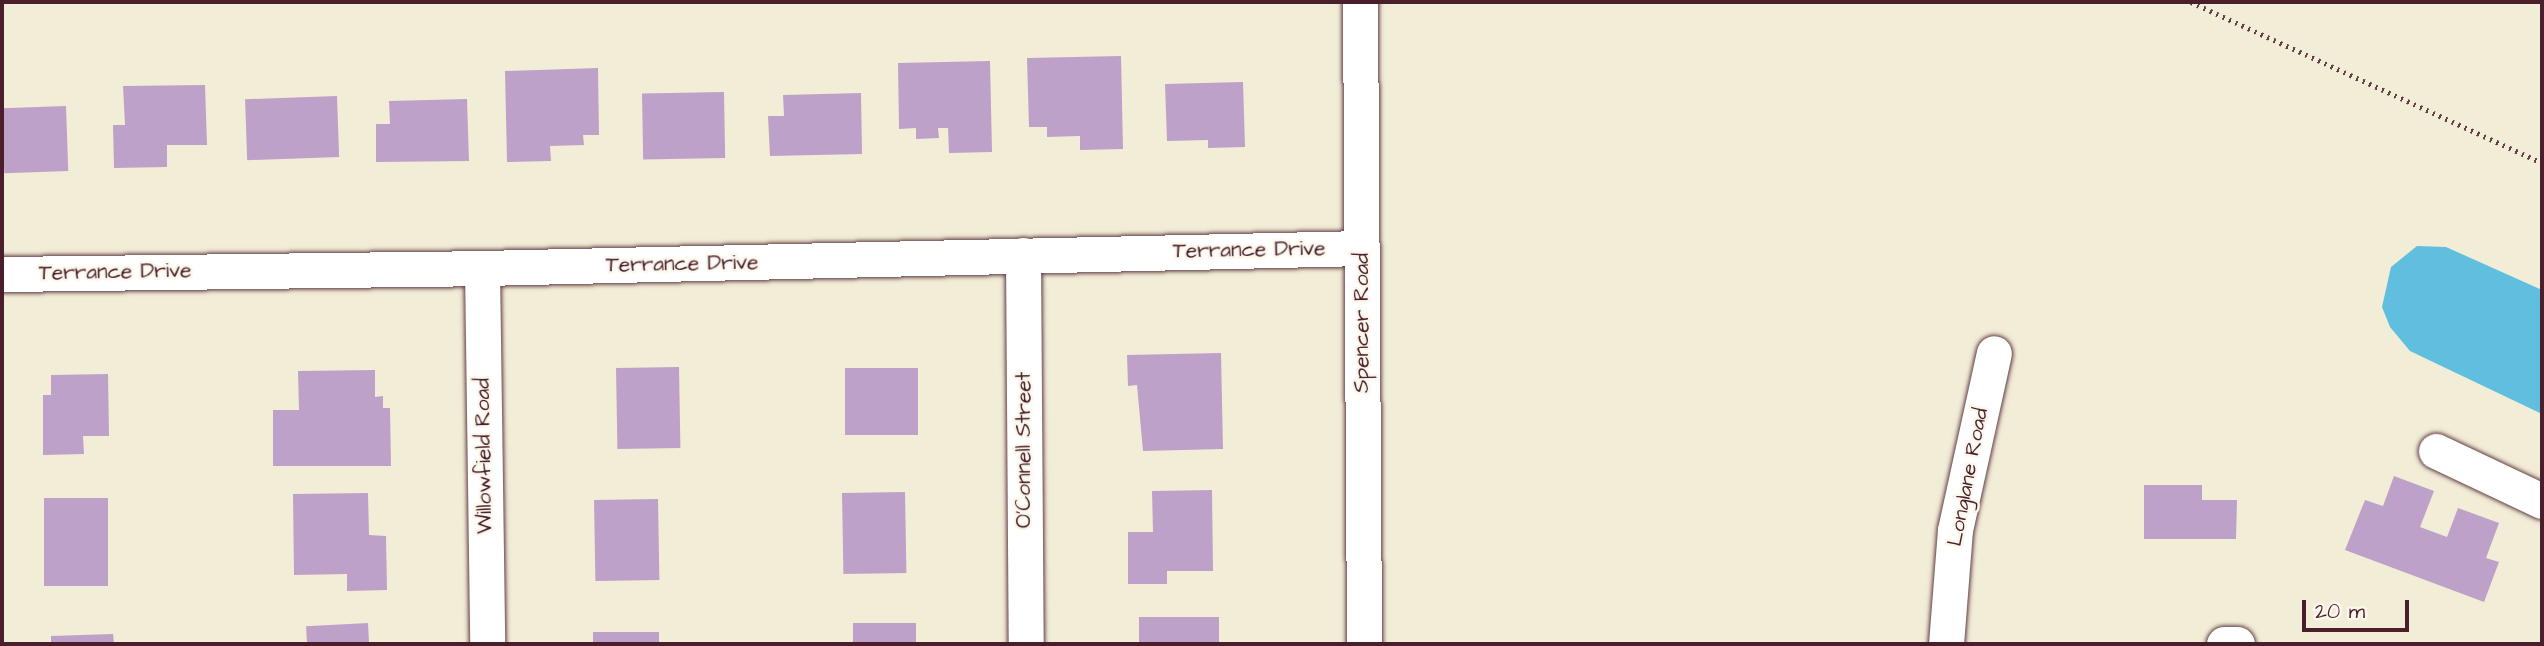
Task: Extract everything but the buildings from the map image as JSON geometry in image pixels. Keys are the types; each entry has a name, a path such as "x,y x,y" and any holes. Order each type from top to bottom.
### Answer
{"street":[{"name":"Spencer Road","path":"1360,2 1364,644"},
{"name":"Terrance Drive","path":"2,274 482,268 1362,248"},
{"name":"O'Connell Street","path":"1023,255 1026,644"},
{"name":"Willowfield Road","path":"482,268 486,644"},
{"name":"Longlane Road","path":"1946,644 1955,530 1994,353"},
{"path":"2436,451 2542,501"},
{"path":"2224,644 2237,644"}],"path":[{"path":"2191,2 2542,163"}],"water":[{"path":"2417,246 2446,247 2542,290 2542,414 2410,351 2390,327 2382,307 2391,267"}]}
